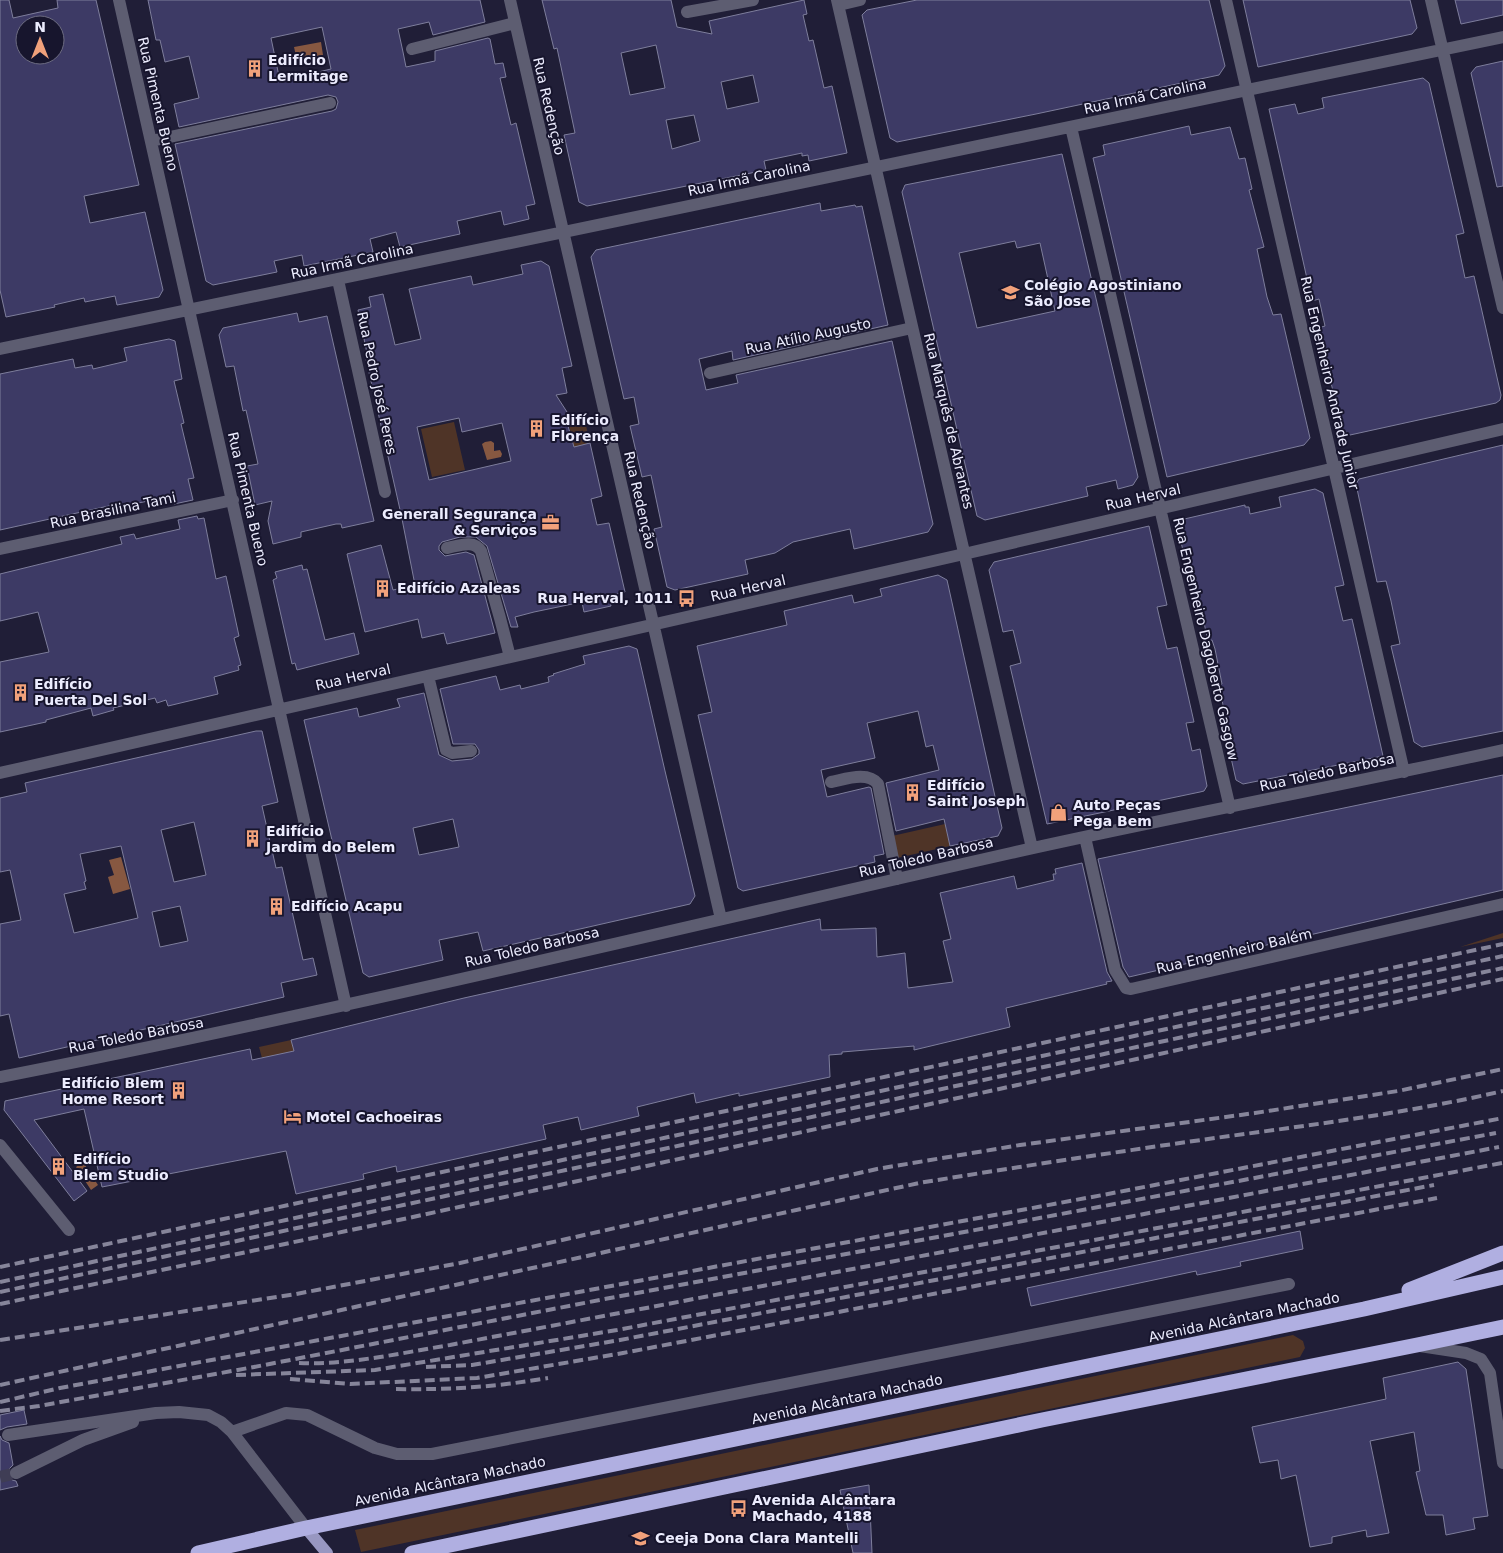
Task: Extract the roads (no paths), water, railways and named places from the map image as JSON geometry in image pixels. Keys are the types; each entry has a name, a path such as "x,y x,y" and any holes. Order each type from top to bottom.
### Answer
{"highway":[{"path":"1364,1309 1503,1253"},
{"name":"Avenida Alcântara Machado","path":"198,1553 306,1528 1364,1309 1503,1276"},
{"path":"412,1553 1042,1420 1417,1346 1503,1327"}],"main road":[{"path":"306,1528 326,1553"}],"street":[{"name":"Rua Pimenta Bueno","path":"119,0 346,1006"},
{"name":"Rua Redenção","path":"510,0 721,920"},
{"path":"687,12 753,0"},
{"path":"838,2 860,0"},
{"name":"Rua Engenheiro Andrade Junior","path":"1226,0 1404,772"},
{"path":"1431,0 1503,308"},
{"name":"Rua Marquês de Abrantes","path":"838,2 1032,848"},
{"path":"412,50 515,23"},
{"name":"Rua Irmã Carolina","path":"0,349 1503,36"},
{"path":"151,141 330,103"},
{"name":"Rua Engenheiro Dagoberto Gasgow","path":"1072,127 1230,808"},
{"name":"Rua Pedro José Peres","path":"338,280 385,492"},
{"name":"Rua Atílio Augusto","path":"710,372 912,328"},
{"name":"Rua Herval","path":"0,773 510,658 1503,429"},
{"name":"Rua Brasilina Tami","path":"0,549 233,500"},
{"path":"447,548 469,544 478,546 481,551 510,658"},
{"path":"428,676 446,750 452,752 471,751"},
{"name":"Rua Toledo Barbosa","path":"0,1077 346,1006 1068,840 1503,750"},
{"path":"831,782 866,776 875,780 878,784 897,879"},
{"name":"Rua Engenheiro Balém","path":"1085,837 1115,970 1126,988 1131,989 1450,918 1503,904"},
{"path":"1068,840 1090,855"},
{"path":"0,1145 69,1230"},
{"path":"232,1432 286,1413 306,1415 375,1448 397,1454 432,1454 1289,1284"},
{"path":"1417,1346 1466,1353 1482,1359 1490,1373 1503,1463"},
{"path":"8,1436 156,1413 194,1412 208,1415 221,1422 232,1432 306,1528"},
{"path":"16,1473 83,1440 156,1413"}],"tunnel":[{"path":"0,1477 16,1473"}],"railway":[{"path":"0,1267 1503,944"},
{"path":"0,1282 1503,956"},
{"path":"0,1292 1503,968"},
{"path":"0,1304 413,1217 1503,979"},
{"path":"0,1340 296,1294 460,1263 877,1169 1020,1145 1255,1113 1398,1091 1503,1069"},
{"path":"0,1385 919,1183 1104,1154 1359,1118 1503,1091"},
{"path":"0,1402 60,1388 1108,1194 1503,1118"},
{"path":"0,1411 39,1406 254,1367 610,1298 1496,1133"},
{"path":"299,1363 356,1360 450,1345 1499,1147"},
{"path":"236,1375 375,1370 617,1330 1502,1163"},
{"path":"426,1367 472,1365 620,1340 1434,1185"},
{"path":"290,1379 350,1384 477,1378 623,1353 1437,1198"},
{"path":"396,1389 472,1387 548,1378"}],"place":[{"name":"Edifício Lermitage","path":"254,68"},
{"name":"Colégio Agostiniano São Jose","path":"1010,293"},
{"name":"Edifício Florença","path":"537,428"},
{"name":"Generall Segurança & Serviços","path":"551,522"},
{"name":"Edifício Azaleas","path":"383,588"},
{"name":"Rua Herval, 1011","path":"687,598"},
{"name":"Edifício Puerta Del Sol","path":"20,692"},
{"name":"Edifício Saint Joseph","path":"913,793"},
{"name":"Auto Peças Pega Bem","path":"1059,813"},
{"name":"Edifício Jardim do Belem","path":"252,839"},
{"name":"Edifício Acapu","path":"277,906"},
{"name":"Edifício Blem Home Resort","path":"178,1091"},
{"name":"Motel Cachoeiras","path":"292,1117"},
{"name":"Edifício Blem Studio","path":"59,1167"},
{"name":"Avenida Alcântara Machado, 4188","path":"738,1508"},
{"name":"Ceeja Dona Clara Mantelli","path":"641,1538"}]}
